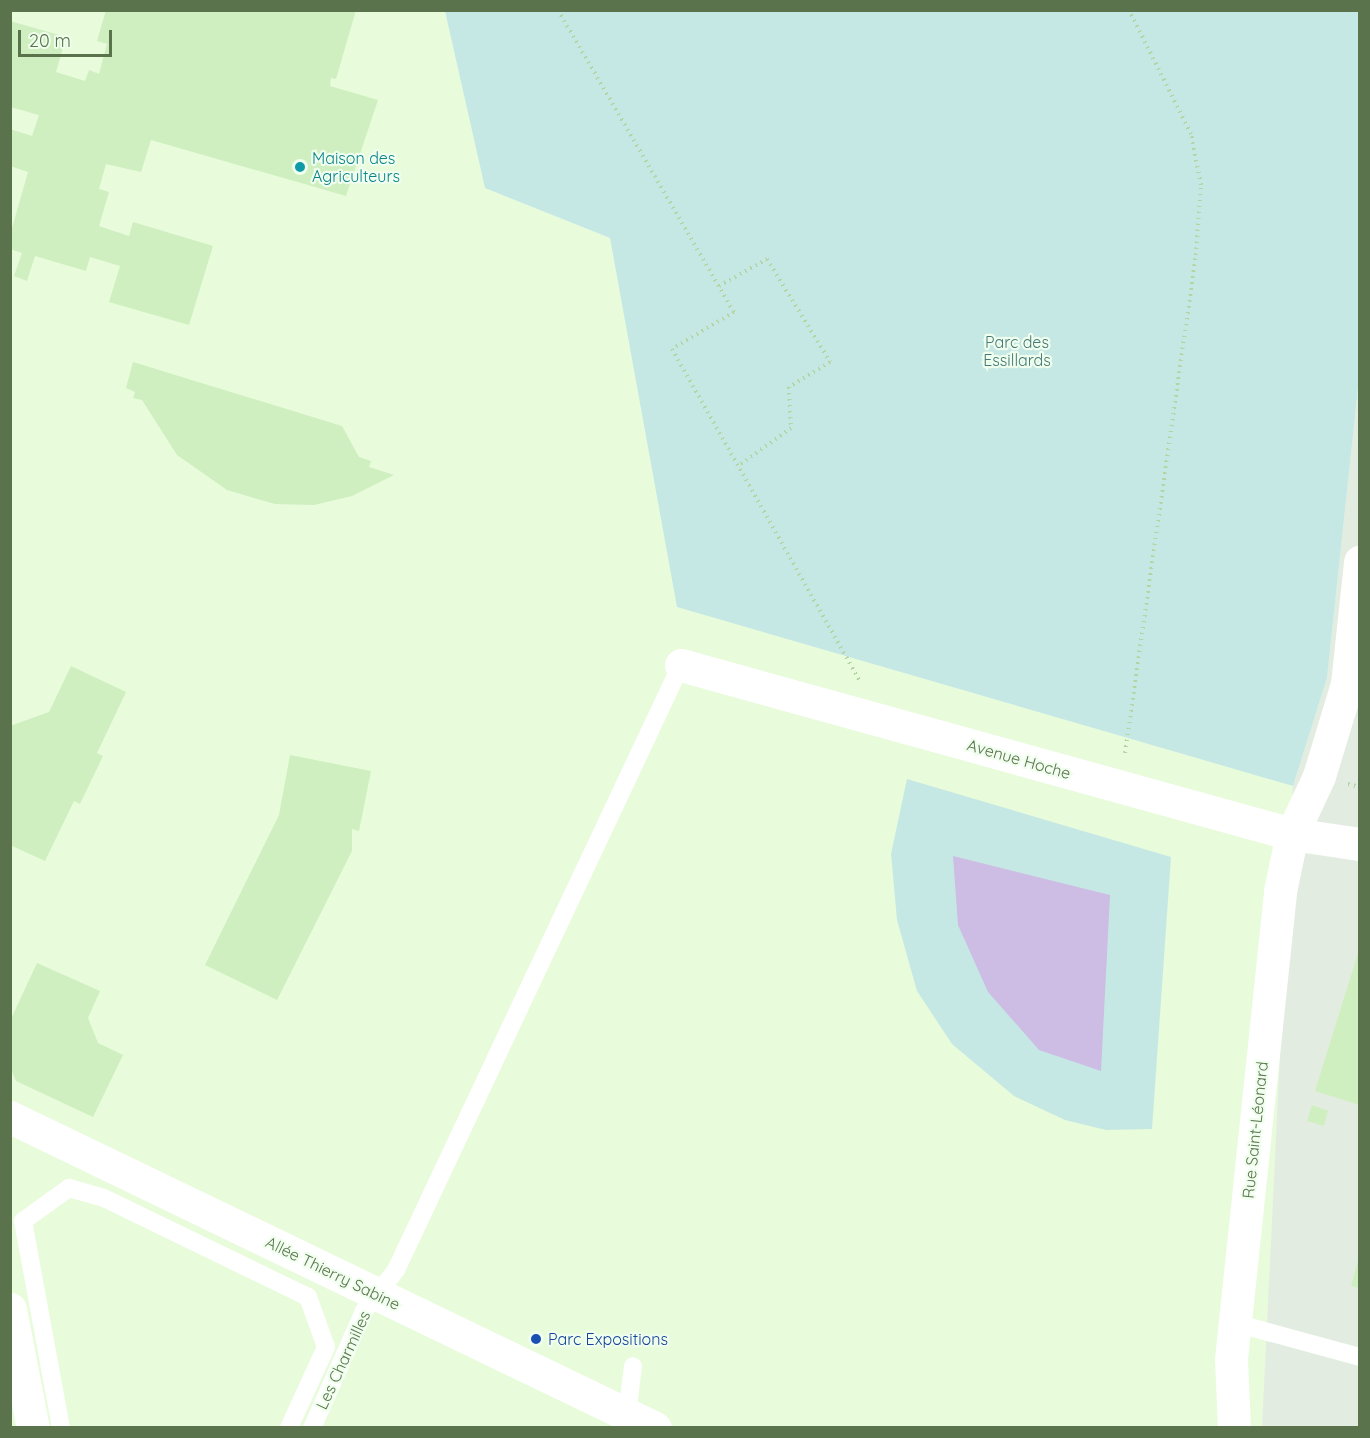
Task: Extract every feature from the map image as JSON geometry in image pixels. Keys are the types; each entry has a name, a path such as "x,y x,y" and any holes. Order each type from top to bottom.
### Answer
{"street":[{"name":"Rue Saint-Léonard","path":"1233,1428 1231,1359 1280,891 1292,834 1318,776 1347,684 1359,562"},
{"name":"Avenue Hoche","path":"681,665 1292,834 1359,844"},
{"name":"Allée Thierry Sabine","path":"10,1117 641,1421"},
{"path":"10,1309 33,1428"}],"lane":[{"name":"Les Charmilles","path":"312,1428 364,1311 396,1270 681,665"},
{"path":"62,1428 23,1221 69,1188 105,1198 308,1297 326,1347 289,1428"},
{"path":"1235,1323 1359,1357"},
{"path":"633,1366 641,1421"}],"path":[{"path":"558,10 734,312 672,350 884,721"},
{"path":"1120,787 1196,255 1202,185 1191,134 1129,10"},
{"path":"719,286 767,259 830,362 789,387 791,428 738,466"}],"shaded area":[{"path":"10,11 445,11 485,188 610,238 677,607 1293,786 1262,1427 11,1427"},
{"path":"1359,379 1359,1427 1262,1428 1293,786 1327,678"},
{"path":"953,856 1110,895 1101,1071 1039,1050 988,992 958,925"}],"green space":[{"name":"Parc des Essillards","path":"445,11 1359,11 1359,379 1327,678 1293,786 677,607 610,238 485,188"},
{"path":"907,779 1171,857 1152,1129 1106,1130 1065,1120 1014,1096 952,1044 917,991 897,920 891,854"}],"building":[{"name":"Maison des Agriculteurs","path":"106,10 356,10 336,79 331,78 330,86 378,100 346,196 151,140 141,172 106,164 99,189 109,192 99,226 129,236 133,222 213,246 189,325 109,302 120,266 90,257 86,271 35,256 27,281 14,276 22,253 10,249 10,235 28,172 10,166 10,129 32,136 39,115 10,107 10,21 66,37 56,72 85,81 89,70 99,74 107,44 97,41"},
{"path":"133,362 342,426 359,457 371,461 369,467 394,475 352,496 314,505 275,504 227,490 177,455 142,400 133,398 135,392 126,388"},
{"path":"71,666 126,692 97,753 103,756 80,804 74,801 45,861 10,845 10,726 49,712"},
{"path":"290,755 371,771 359,831 352,829 352,851 277,1000 205,965 279,815"},
{"path":"1359,950 1359,1105 1315,1091"},
{"path":"37,963 100,991 88,1018 98,1043 123,1055 93,1117 16,1081 10,1067 10,1021"},
{"path":"1312,1105 1328,1111 1324,1126 1307,1121"},
{"path":"1359,1257 1359,1288 1351,1286"}],"place":[{"name":"Maison des Agriculteurs","path":"300,167"},
{"name":"Parc Expositions","path":"536,1339"}]}
